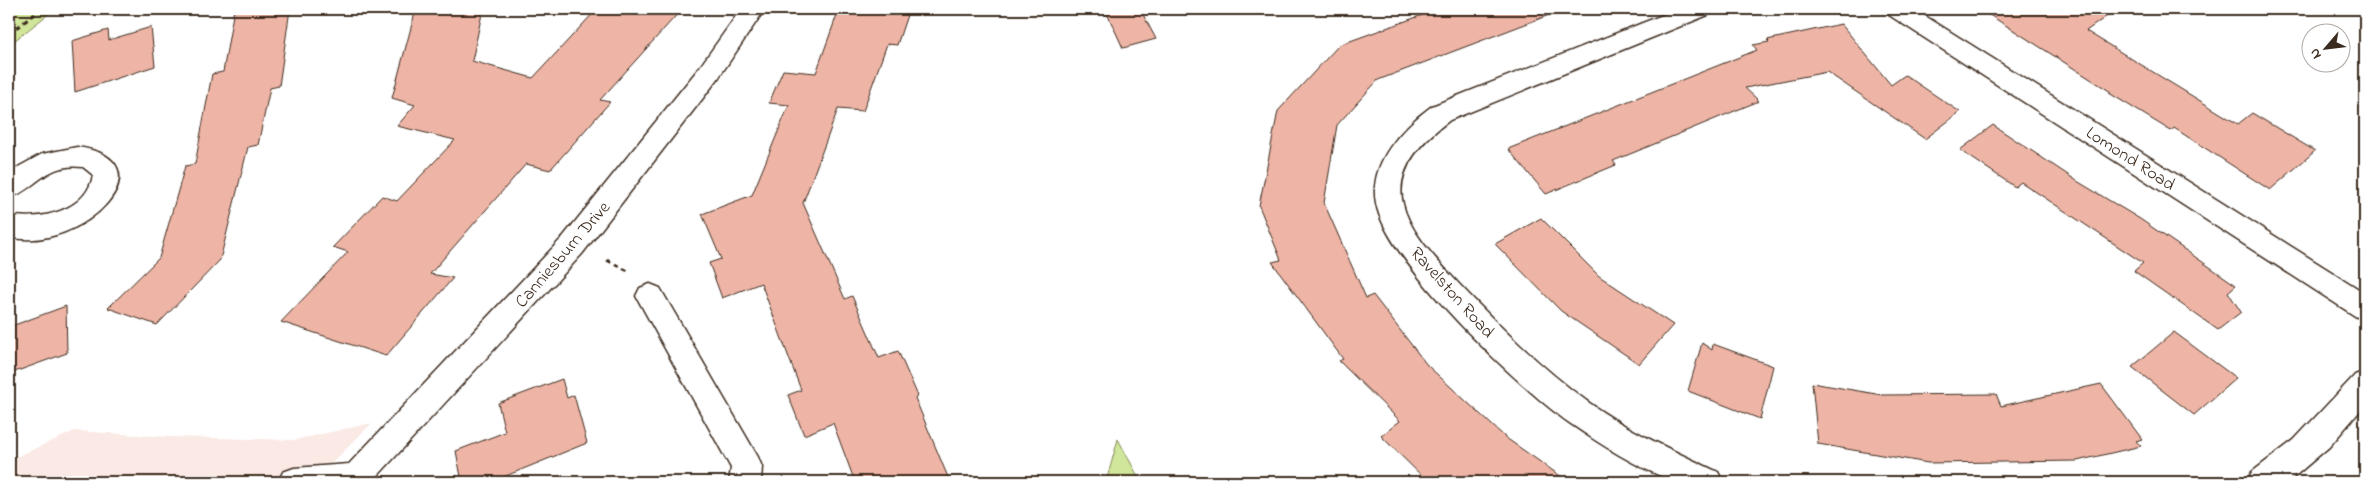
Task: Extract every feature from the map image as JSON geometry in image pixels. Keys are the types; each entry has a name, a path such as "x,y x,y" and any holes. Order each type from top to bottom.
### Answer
{"street":[{"name":"Canniesburn Drive","path":"355,479 572,246 708,74 753,9"},
{"name":"Ravelston Road","path":"1700,9 1441,113 1407,141 1395,162 1390,182 1389,203 1396,225 1418,258 1506,350 1576,411 1647,454 1707,482"},
{"name":"Lomond Road","path":"1897,9 2365,308"},
{"path":"9,188 21,177 47,162 68,157 93,159 104,167 106,176 99,196 84,210 53,227 12,233"},
{"path":"640,287 747,467 745,482"},
{"path":"2263,482 2284,469 2304,450 2336,419 2365,384"},
{"path":"294,482 355,479"}],"path":[{"path":"9,33 42,9"},
{"path":"572,246 628,271 640,287"}],"shaded area":[{"path":"372,423 313,482 9,482 9,460 75,431 171,437 295,440"}],"green space":[{"path":"9,9 63,9 51,12 9,45"},
{"path":"1118,439 1141,482 1106,482"}],"building":[{"path":"234,9 290,9 279,86 270,88 258,145 248,147 220,260 157,325 108,308 159,258 185,166 195,164 212,74 223,72"},
{"path":"416,9 483,9 472,61 533,78 597,9 682,9 600,100 610,102 550,170 526,164 430,274 453,278 386,356 281,322 348,252 333,247 382,196 397,201 455,140 397,126 415,105 392,98"},
{"path":"839,9 909,9 897,45 887,44 863,111 838,109 803,203 845,299 852,296 879,358 898,351 918,396 915,398 950,482 855,482 833,423 804,435 788,395 801,390 761,283 722,298 709,263 721,259 702,214 752,195 789,105 769,103 783,70 816,73"},
{"path":"1105,9 1140,9 1156,39 1123,48"},
{"path":"1439,9 1557,9 1557,12 1378,80 1337,125 1324,203 1366,298 1373,295 1427,365 1506,438 1569,482 1428,482 1381,436 1400,421 1339,361 1343,359 1272,262 1281,260 1259,206 1278,111 1339,45"},
{"path":"1980,9 2117,9 2086,31 2238,124 2252,113 2315,151 2270,190 2174,128 2171,131 2109,93 2111,92"},
{"path":"1841,24 1891,85 1905,75 1960,112 1925,139 1827,72 1745,88 1759,101 1613,161 1616,165 1546,194 1508,149 1757,50 1753,45 1769,42 1767,40"},
{"path":"151,27 155,66 75,92 72,41 108,30 109,40"},
{"path":"1993,125 2077,181 2140,219 2236,285 2228,292 2241,312 2218,330 2134,271 2143,263 2021,182 2015,187 1960,150"},
{"path":"1541,218 1599,276 1673,325 1639,364 1561,311 1495,244"},
{"path":"66,306 67,353 9,374 9,327"},
{"path":"2174,332 2236,378 2194,415 2132,367"},
{"path":"1702,343 1712,350 1713,344 1773,366 1760,419 1688,391"},
{"path":"562,379 567,398 574,395 587,443 491,482 462,482 456,451 505,432 498,403"},
{"path":"1812,383 1882,395 1996,394 2001,406 2101,384 2142,439 2136,441 2141,446 2077,461 1928,463 1818,444"}]}
